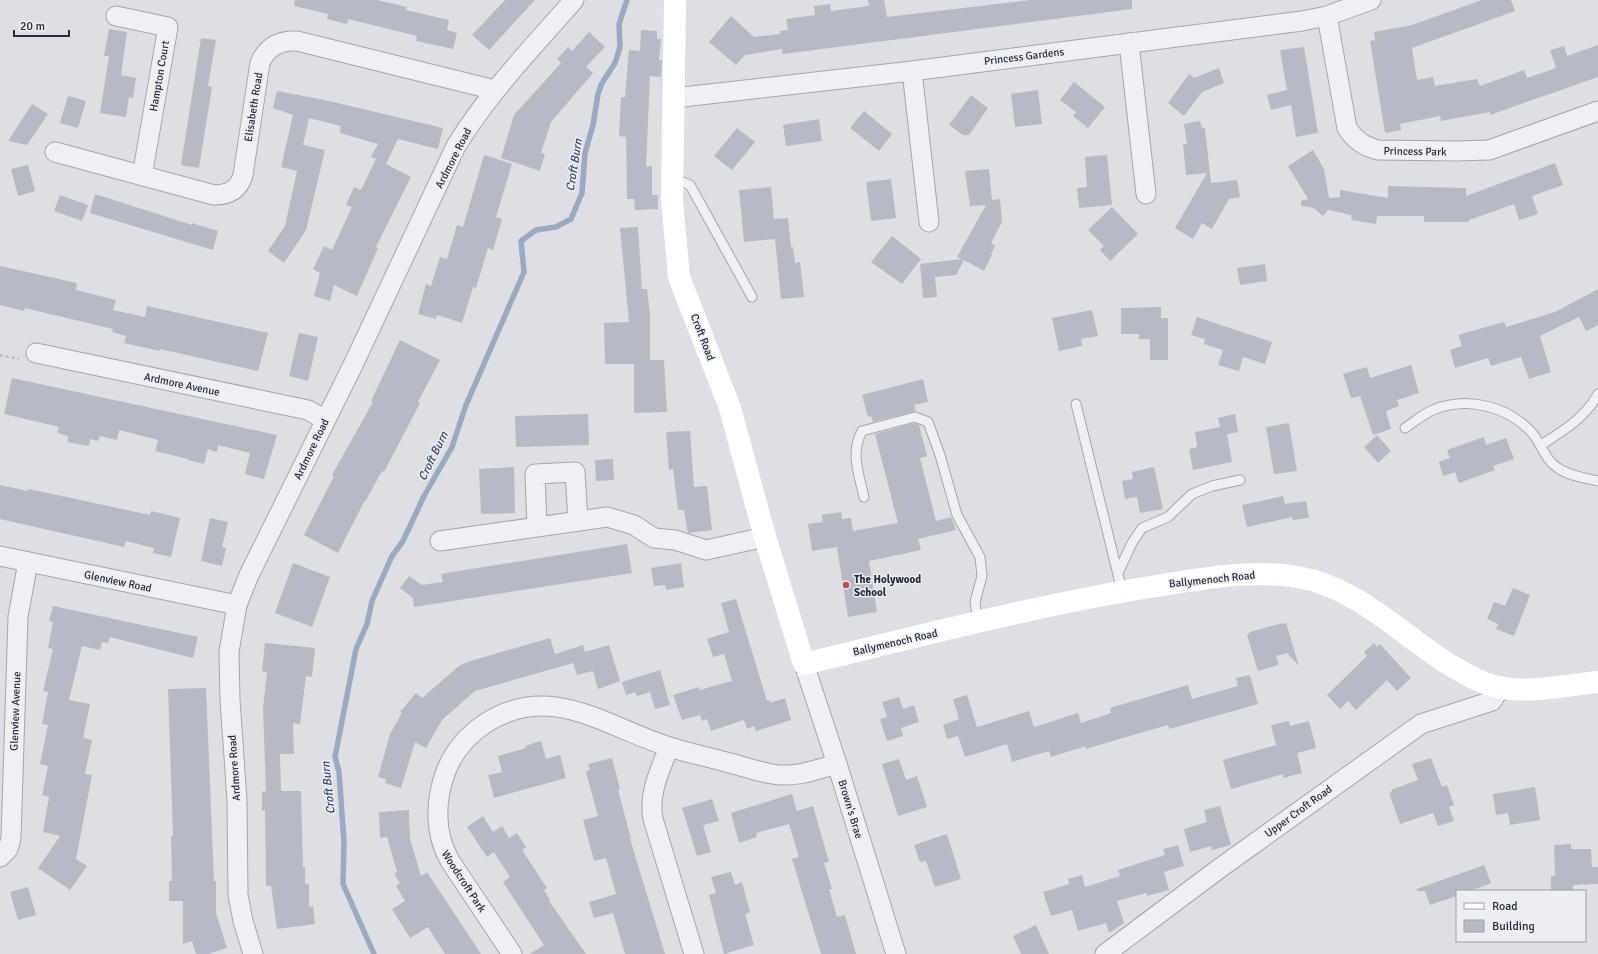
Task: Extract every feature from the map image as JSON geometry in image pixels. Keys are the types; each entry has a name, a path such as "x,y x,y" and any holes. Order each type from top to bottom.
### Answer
{"street":[{"name":"Ardmore Road","path":"253,954 243,921 238,895 236,800 230,700 229,652 237,605 249,575 353,365 456,146 474,116 574,0"},
{"name":"Croft Road","path":"675,0 672,200 679,277 730,408 765,537 804,664"},
{"name":"Princess Gardens","path":"674,98 912,71 1289,22 1327,16 1371,0"},
{"name":"Hampton Court","path":"116,16 168,28 142,176"},
{"name":"Princess Park","path":"1327,16 1347,128 1352,136 1368,148 1378,150 1489,150 1598,111"},
{"name":"Elisabeth Road","path":"55,152 214,195 221,195 234,190 243,175 260,63 268,50 282,42 297,41 496,90"},
{"path":"1129,43 1146,194"},
{"path":"912,71 930,222"},
{"name":"Ardmore Avenue","path":"36,353 308,410 325,420"},
{"path":"537,526 535,474 575,472 578,521"},
{"path":"440,541 607,517 634,525 654,538 675,540 706,550 765,537"},
{"name":"Glenview Road","path":"0,556 237,605"},
{"name":"Glenview Avenue","path":"0,857 8,850 11,838 18,617 28,562"},
{"name":"Ballymenoch Road","path":"804,664 978,623 1120,582 1189,580 1256,574 1299,577 1342,591 1459,670 1487,684 1500,688 1527,689 1598,682"},
{"name":"Brown's Brae","path":"804,664 837,764 896,954"},
{"name":"Upper Croft Road","path":"1105,954 1220,868 1421,724 1492,701 1500,688"},
{"name":"Woodcroft Park","path":"512,954 442,846 438,831 439,797 446,770 457,751 467,738 494,718 526,707 542,705 576,710 669,747 773,774 794,776 837,764"},
{"path":"669,747 651,792 650,805 694,954"}],"lane":[{"path":"672,178 690,185 752,297"},
{"path":"1541,445 1579,418 1592,406 1598,394"},
{"path":"1405,428 1431,411 1444,406 1471,403 1484,405 1497,409 1522,424 1541,445 1545,454 1558,468 1566,472 1598,481"},
{"path":"1076,404 1120,582"},
{"path":"864,497 854,457 862,431 915,418 928,422 940,455 957,515 980,557 982,576 975,602 978,623"},
{"path":"1120,582 1132,543 1142,528 1168,517 1192,494 1212,486 1240,480"}],"building":[{"path":"295,0 377,0 407,7 406,10 449,20 447,30 457,33 453,49 416,41 417,36 348,19 347,24 327,19 328,14 294,6"},
{"path":"505,0 535,0 489,50 472,35"},
{"path":"868,0 884,0 887,17 1031,0 1132,0 1132,9 783,54 782,49 745,55 736,65 709,42 731,16 754,37 780,34 780,31 788,30 786,19 815,15 814,6 830,4 831,11 869,6"},
{"path":"1482,0 1511,0 1515,11 1412,48 1417,80 1433,77 1435,86 1477,79 1480,86 1524,70 1527,78 1556,68 1550,50 1564,46 1567,56 1598,45 1598,77 1490,115 1490,112 1441,121 1440,116 1400,124 1401,130 1385,133 1370,41 1375,40 1374,32 1412,25"},
{"path":"109,29 127,32 121,75 136,78 133,98 129,97 126,117 100,113 109,56 104,56"},
{"path":"641,30 657,31 657,39 661,39 659,60 662,60 661,77 650,76 646,167 652,166 652,195 658,195 658,209 635,210 634,199 627,199 626,137 619,136 621,97 625,97 629,50 640,51"},
{"path":"589,32 605,47 586,67 593,73 551,122 541,153 545,154 540,171 501,158 514,115 561,63 557,59 568,47 572,51"},
{"path":"201,38 216,40 208,86 212,87 199,168 181,165"},
{"path":"1304,47 1318,133 1296,137 1291,105 1271,110 1267,95 1287,90 1280,50"},
{"path":"1219,68 1224,83 1202,92 1184,116 1168,103 1189,74 1194,78"},
{"path":"1074,82 1105,107 1088,128 1073,116 1076,112 1060,100"},
{"path":"1038,90 1042,124 1015,127 1011,94"},
{"path":"277,91 325,100 443,128 438,149 398,139 386,164 411,177 376,247 378,248 357,296 334,285 330,301 314,296 320,273 313,269 324,246 332,250 352,207 346,205 354,187 361,190 376,159 371,157 378,144 340,133 341,126 309,118 303,145 325,150 306,230 284,263 268,251 285,226 297,171 281,167 293,115 273,108"},
{"path":"971,95 988,108 969,135 963,135 949,125"},
{"path":"68,96 86,101 78,128 60,123"},
{"path":"32,104 48,114 27,145 8,141"},
{"path":"864,111 892,134 879,151 850,128"},
{"path":"819,119 822,141 786,146 783,125"},
{"path":"1200,121 1202,128 1205,128 1211,183 1237,180 1240,197 1229,199 1212,229 1202,223 1193,239 1175,228 1207,173 1186,175 1183,144 1187,144 1184,124"},
{"path":"737,128 755,142 732,170 714,156"},
{"path":"1313,150 1324,169 1329,198 1340,197 1340,190 1388,198 1388,186 1466,188 1466,196 1555,163 1563,185 1532,196 1538,214 1519,220 1514,204 1469,220 1469,222 1424,222 1424,216 1377,216 1376,224 1351,220 1352,215 1328,210 1323,216 1314,208 1301,206 1301,201 1308,199 1288,166"},
{"path":"484,155 512,164 496,217 502,219 493,250 488,248 476,288 473,287 462,323 437,315 436,319 418,314 426,284 431,286 440,257 447,259 457,225 463,227"},
{"path":"1107,155 1112,205 1079,208 1077,188 1087,187 1085,157"},
{"path":"28,165 35,191 18,196 11,169"},
{"path":"989,169 992,200 1000,199 1002,222 991,243 995,246 984,271 964,260 956,275 935,277 937,297 923,298 920,264 962,259 957,257 986,205 970,206 965,171"},
{"path":"891,179 896,218 871,221 866,182"},
{"path":"771,187 774,219 788,218 791,247 793,247 795,263 800,262 804,297 781,299 775,239 744,242 739,190"},
{"path":"95,194 192,225 192,223 218,231 213,250 90,213"},
{"path":"60,195 88,205 82,221 54,211"},
{"path":"1112,207 1138,234 1110,261 1100,250 1104,246 1088,230"},
{"path":"638,227 642,289 647,289 650,315 650,360 664,360 667,412 634,413 634,364 605,364 604,323 629,322 620,228"},
{"path":"892,236 921,259 902,284 871,262"},
{"path":"1265,264 1267,281 1240,285 1237,268"},
{"path":"0,266 77,283 76,290 116,300 113,310 145,317 147,306 268,333 258,371 160,349 160,351 124,343 126,336 112,332 113,329 25,308 24,311 0,305"},
{"path":"1598,289 1598,325 1586,331 1579,317 1540,336 1551,372 1529,379 1521,357 1491,366 1488,358 1455,368 1450,350 1462,346 1458,335 1504,322 1506,327 1555,312"},
{"path":"1161,307 1161,318 1168,318 1168,360 1150,360 1150,339 1139,339 1139,334 1121,334 1121,308"},
{"path":"1092,310 1098,336 1081,339 1082,346 1059,351 1052,318"},
{"path":"1197,317 1272,342 1265,364 1243,357 1239,371 1218,365 1223,350 1204,344 1205,339 1191,335"},
{"path":"299,333 318,337 308,381 289,376"},
{"path":"400,340 440,360 418,402 420,403 384,472 382,471 364,502 338,553 304,535 334,476 332,475 373,402 371,401"},
{"path":"1411,365 1419,393 1397,400 1399,406 1386,411 1391,429 1373,435 1360,396 1351,398 1343,374 1367,367 1370,378"},
{"path":"12,378 277,435 264,479 245,474 250,453 218,445 217,452 208,449 204,464 155,451 158,440 119,430 117,440 100,436 98,441 90,439 89,446 67,442 68,436 57,433 59,427 4,414"},
{"path":"923,379 928,402 914,405 916,411 873,422 871,416 868,417 862,395"},
{"path":"588,414 589,445 516,447 515,416"},
{"path":"1235,414 1238,432 1227,434 1232,462 1193,470 1189,449 1197,447 1195,432 1220,427 1218,418"},
{"path":"915,423 919,425 927,456 920,458 936,521 951,517 956,530 918,539 921,550 869,561 877,612 848,617 837,547 812,551 808,524 823,522 822,515 841,512 842,519 851,518 853,531 898,523 875,434"},
{"path":"1289,423 1297,471 1274,474 1266,427"},
{"path":"690,431 694,487 707,486 712,530 688,533 684,510 678,510 673,469 669,470 666,432"},
{"path":"1377,435 1391,451 1378,463 1364,447"},
{"path":"1484,437 1486,445 1506,438 1514,459 1493,466 1495,470 1459,483 1455,472 1443,476 1439,462 1450,458 1447,450"},
{"path":"613,459 614,480 596,481 595,460"},
{"path":"514,467 515,513 481,514 479,469"},
{"path":"1154,467 1163,509 1140,513 1137,497 1125,499 1122,481 1133,479 1132,472"},
{"path":"0,485 28,491 29,489 150,515 151,511 180,518 171,557 153,553 154,548 126,541 124,547 0,519"},
{"path":"1283,496 1285,504 1306,501 1309,518 1293,520 1292,517 1247,527 1242,505"},
{"path":"210,518 228,522 222,547 226,548 222,566 201,561"},
{"path":"627,544 632,573 414,607 413,598 400,588 409,576 422,585 443,582 441,574"},
{"path":"293,563 330,577 312,627 275,613"},
{"path":"681,563 684,587 666,590 665,585 654,586 651,568"},
{"path":"1513,588 1530,595 1514,636 1496,629 1498,624 1487,619 1494,602 1505,606"},
{"path":"736,599 767,701 770,700 770,703 785,698 791,720 756,731 754,726 747,729 744,720 711,731 707,719 702,721 700,715 682,720 673,695 699,687 700,690 732,681 724,654 713,657 707,639 729,632 721,603"},
{"path":"53,606 198,637 193,658 110,637 108,643 102,642 100,650 82,646 69,700 90,704 83,738 92,740 85,774 92,775 76,859 87,866 70,890 38,868 60,836 43,832 49,797 42,795 48,766 40,764 48,725 42,724 48,692 43,691 53,649 48,648 53,622 49,621"},
{"path":"1286,623 1299,666 1287,653 1276,656 1279,665 1258,671 1247,635 1250,632"},
{"path":"550,638 555,654 583,645 585,652 609,645 620,681 598,689 593,671 577,675 573,663 475,691 442,720 426,748 415,742 401,788 385,783 386,779 378,777 390,734 402,713 400,712 416,693 422,698 459,666 467,662"},
{"path":"265,643 315,648 312,677 306,676 300,724 293,723 294,754 280,754 281,791 301,791 303,867 305,867 305,884 309,884 309,907 313,906 315,924 277,929 271,886 266,886 265,810 262,811 262,792 266,791 263,708 267,672 262,671"},
{"path":"1374,643 1377,647 1380,644 1411,678 1397,691 1387,680 1356,710 1348,701 1340,709 1327,695 1367,656 1364,652"},
{"path":"660,670 670,705 655,709 650,692 637,696 635,692 626,695 622,682"},
{"path":"1250,675 1258,704 1169,729 1168,725 1086,749 1086,746 1051,757 1049,751 1012,762 1007,744 965,757 958,736 947,739 943,725 959,719 953,699 967,695 977,727 1029,711 1034,727 1078,713 1081,723 1111,713 1110,708 1188,685 1192,699 1238,686 1236,678"},
{"path":"206,688 214,881 216,881 216,913 227,948 208,954 196,954 192,941 183,944 183,901 169,901 169,881 172,881 171,836 173,836 168,689"},
{"path":"899,697 903,709 914,705 919,722 901,728 903,736 887,741 880,719 887,717 882,702"},
{"path":"1289,721 1290,726 1309,721 1316,748 1297,753 1302,773 1283,778 1283,774 1231,789 1223,760 1276,745 1271,725"},
{"path":"541,741 546,759 560,755 566,778 494,798 488,775 502,772 498,756 526,748 525,746"},
{"path":"612,758 630,839 665,954 625,954 613,913 594,918 589,902 616,894 606,858 594,861 583,820 598,816 586,772 590,769 588,764"},
{"path":"1431,758 1442,787 1447,785 1454,805 1449,807 1454,821 1438,826 1433,813 1400,824 1389,793 1392,792 1391,790 1418,780 1412,764"},
{"path":"899,759 906,780 917,776 927,807 898,816 882,764"},
{"path":"1535,787 1540,820 1510,825 1508,813 1496,815 1493,794"},
{"path":"792,794 797,811 813,806 829,862 824,863 832,889 829,889 837,917 845,915 856,954 821,954 792,859 799,857 789,824 756,833 757,837 739,843 731,813"},
{"path":"712,799 719,821 703,825 711,852 697,856 682,808"},
{"path":"1220,806 1231,845 1212,850 1211,846 1190,852 1184,829 1207,822 1204,810"},
{"path":"409,810 410,839 421,876 427,872 481,954 445,954 428,927 410,938 392,909 405,901 396,886 400,883 394,874 397,872 387,837 380,838 379,812"},
{"path":"483,816 493,832 502,826 509,838 517,833 526,847 522,850 547,888 544,890 550,900 549,901 586,954 530,954 544,945 503,882 510,877 494,852 487,857 467,827"},
{"path":"947,834 961,879 935,887 926,861 920,862 914,845"},
{"path":"1571,844 1571,849 1591,849 1592,867 1598,867 1598,884 1573,885 1573,890 1551,890 1551,876 1555,876 1554,845"},
{"path":"1178,845 1184,866 1164,872 1169,890 1147,896 1146,893 1117,901 1124,923 1109,933 1106,923 1078,931 1072,910 1051,916 1043,892 1069,884 1068,879 1082,875 1085,887 1120,876 1118,870 1165,855 1163,849"},
{"path":"1484,865 1491,883 1473,890 1456,890 1456,896 1430,905 1425,891 1417,891 1417,889"},
{"path":"731,872 735,885 742,882 750,912 745,914 754,945 724,954 709,895 716,893 711,877"},
{"path":"28,887 36,915 18,920 10,892"},
{"path":"1036,925 1049,954 1021,954 1013,936"}],"waterway":[{"name":"Croft Burn","path":"374,954 343,884 344,842 339,772 335,757 356,649 367,624 372,601 392,556 403,541 424,496 452,447 466,405 524,272 521,241 536,230 556,227 571,219 582,193 585,153 593,125 598,94 602,83 615,63 620,47 619,24 627,0"}],"place":[{"name":"The Holywood School","path":"846,585"}]}
